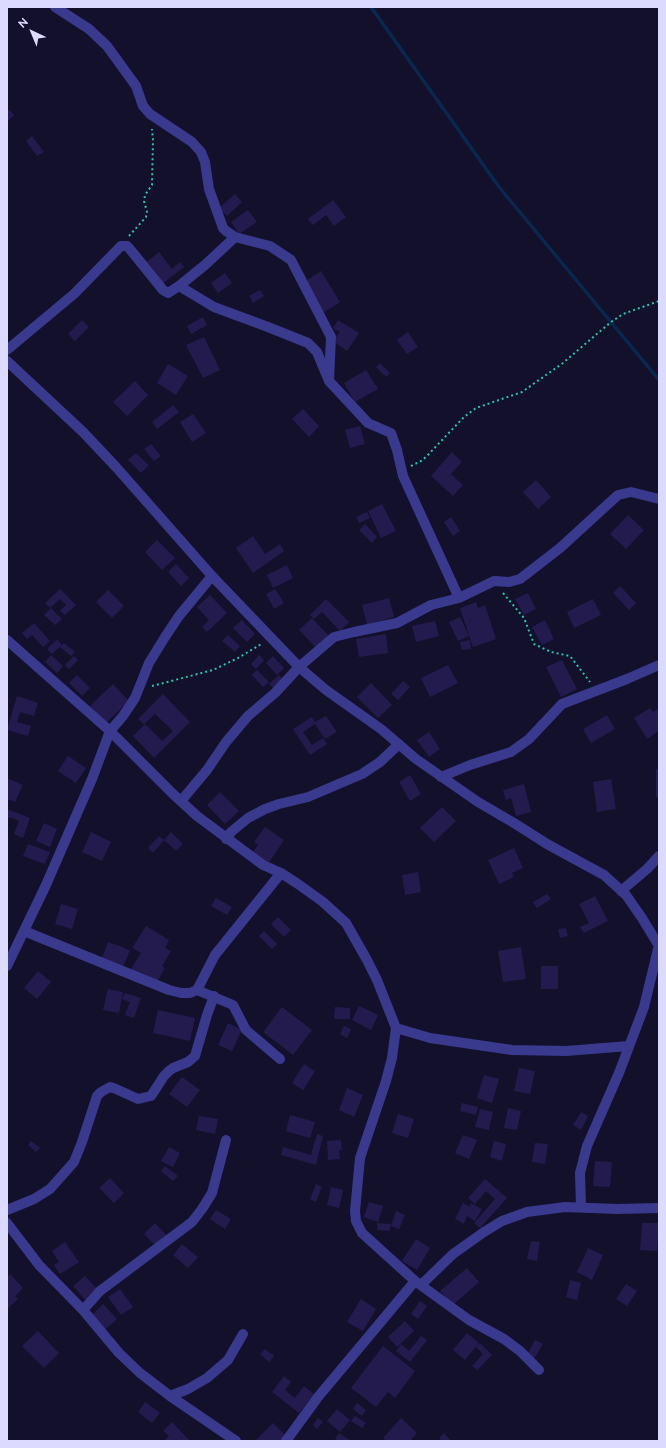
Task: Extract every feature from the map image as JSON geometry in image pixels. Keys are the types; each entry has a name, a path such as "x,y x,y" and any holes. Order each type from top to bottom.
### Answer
{"street":[{"path":"55,7 88,29 107,46 136,86 143,106 150,114 192,142 201,152 205,162 209,189 223,228 235,237 270,246 291,260 331,337 329,381"},
{"path":"7,350 74,294 119,248 124,246 129,248 165,292 168,293 179,286 235,237"},
{"path":"179,286 214,307 308,343 317,352 329,381 368,424 390,433 397,450 401,470 459,598"},
{"path":"7,361 83,432 116,467 212,576 299,667 326,690 441,777 478,802 554,848 604,875 626,895 642,918 659,945 644,1007 588,1146 580,1173 581,1206"},
{"path":"181,801 207,770 226,742 248,716 275,693 299,667 334,638 354,632 397,623 431,605 459,598 494,581 509,582 520,580 560,548 618,495 631,492 659,499"},
{"path":"7,966 46,885 92,779 110,731 123,716 135,698 149,663 165,637 179,616 212,576"},
{"path":"7,640 110,731 196,816 263,865 281,873 322,902 346,923 377,980 396,1028 392,1058 386,1081 360,1158 355,1211 356,1221 362,1233 418,1283 469,1320 504,1339 520,1351 539,1370"},
{"path":"441,777 470,765 511,752 529,738 562,704 596,692 659,665"},
{"path":"226,839 231,832 248,818 265,809 308,797 362,774 380,762 399,744"},
{"path":"621,891 647,869 659,856"},
{"path":"197,990 215,955 281,873"},
{"path":"24,931 169,990 181,994 197,990 233,1005 246,1030 280,1059"},
{"path":"7,1210 34,1199 50,1189 74,1162 97,1096 101,1092 110,1087 138,1099 151,1096 169,1071 188,1062 195,1056 206,1015 214,996"},
{"path":"396,1028 430,1038 512,1050 566,1051 629,1046"},
{"path":"82,1310 100,1291 192,1222 212,1193 226,1140"},
{"path":"286,1441 318,1398 418,1283 453,1254 484,1232 502,1221 527,1212 581,1206 617,1209 659,1208"},
{"path":"7,1223 39,1265 134,1368 170,1396 236,1441"},
{"path":"170,1396 188,1390 208,1378 228,1360 243,1334"}],"path":[{"path":"119,248 146,217 147,212 144,201 145,195 152,185 153,140 150,114"},
{"path":"401,470 421,461 464,417 476,408 522,392 563,363 611,322 623,314 659,301"},
{"path":"494,581 524,618 534,644 551,652 570,656 596,692"},
{"path":"152,686 213,670 238,658 271,638"}],"building":[{"path":"7,108 14,115 7,122"},
{"path":"32,136 44,152 37,156 26,141"},
{"path":"235,194 242,202 227,216 219,208"},
{"path":"333,200 346,217 334,226 326,215 313,225 308,219"},
{"path":"248,210 257,222 239,234 231,222"},
{"path":"159,252 172,269 180,262 184,267 161,285 144,264"},
{"path":"321,271 340,302 323,313 304,282"},
{"path":"225,273 232,283 218,293 211,283"},
{"path":"260,290 264,296 253,303 249,296"},
{"path":"203,317 207,325 191,334 187,326"},
{"path":"82,320 89,327 75,341 68,334"},
{"path":"338,320 359,333 347,351 333,341 340,332 333,328"},
{"path":"408,332 418,347 407,354 397,340"},
{"path":"204,337 220,370 203,378 186,345"},
{"path":"380,363 390,373 386,377 376,367"},
{"path":"168,364 188,376 176,395 157,383"},
{"path":"366,370 378,389 355,402 344,383"},
{"path":"135,381 148,395 127,416 113,402"},
{"path":"173,405 179,412 157,429 152,422"},
{"path":"303,409 319,426 309,437 292,419"},
{"path":"193,414 206,433 192,442 180,422"},
{"path":"360,426 365,444 350,448 345,430"},
{"path":"151,444 161,456 154,461 144,449"},
{"path":"452,452 462,462 451,474 463,485 453,496 431,476"},
{"path":"136,453 149,465 141,473 128,460"},
{"path":"536,480 551,497 538,509 523,492"},
{"path":"382,504 396,531 381,538 368,511"},
{"path":"367,512 370,518 359,523 356,517"},
{"path":"628,515 644,530 626,549 610,534"},
{"path":"451,517 460,531 453,536 444,522"},
{"path":"365,524 377,537 372,543 359,530"},
{"path":"253,536 265,554 280,544 284,551 253,573 236,548"},
{"path":"157,540 175,558 162,570 145,552"},
{"path":"176,564 189,578 181,586 168,572"},
{"path":"287,565 293,578 273,588 267,575"},
{"path":"620,586 636,603 629,610 613,593"},
{"path":"60,589 76,605 65,615 60,611 66,605 60,599 50,608 45,603"},
{"path":"275,589 284,603 274,609 266,594"},
{"path":"108,590 124,606 112,618 96,602"},
{"path":"528,593 536,609 524,615 515,599"},
{"path":"210,595 227,613 207,632 202,627 209,620 197,607"},
{"path":"389,598 394,617 367,625 362,605"},
{"path":"326,599 349,622 340,631 322,612 314,619 310,615"},
{"path":"593,599 601,615 574,628 567,612"},
{"path":"476,602 478,608 485,605 496,639 473,647 460,608"},
{"path":"51,608 62,619 55,625 44,615"},
{"path":"460,617 469,636 458,641 449,622"},
{"path":"312,618 330,637 317,649 299,630"},
{"path":"242,620 255,634 247,642 233,628"},
{"path":"545,620 554,639 542,645 532,627"},
{"path":"435,621 439,636 416,642 412,626"},
{"path":"34,623 50,641 43,647 32,635 27,639 22,633"},
{"path":"386,634 388,653 359,657 356,639"},
{"path":"228,635 240,646 235,652 222,641"},
{"path":"57,639 62,645 52,654 47,649"},
{"path":"470,640 471,649 462,650 460,642"},
{"path":"64,643 75,652 71,656 60,647"},
{"path":"51,655 63,666 57,673 45,662"},
{"path":"259,655 264,660 256,669 251,664"},
{"path":"74,656 78,660 69,669 65,665"},
{"path":"273,656 284,668 277,675 266,663"},
{"path":"562,660 577,689 561,697 546,667"},
{"path":"448,665 458,683 430,697 421,678"},
{"path":"257,670 269,682 263,687 252,675"},
{"path":"77,675 90,688 82,696 69,683"},
{"path":"279,675 284,680 274,689 269,684"},
{"path":"403,681 410,687 398,700 391,694"},
{"path":"371,683 392,705 378,718 357,697"},
{"path":"113,684 129,701 106,723 90,706"},
{"path":"163,694 190,722 154,758 133,736 145,724 162,741 173,731 155,714 144,724 138,719"},
{"path":"17,696 38,703 34,716 20,712 17,722 31,726 28,736 7,730"},
{"path":"650,708 653,712 659,708 659,731 647,739 634,718"},
{"path":"607,715 615,729 591,743 583,729"},
{"path":"326,716 337,732 325,739 315,724 303,732 312,745 323,738 327,744 310,755 293,729 312,717 315,722"},
{"path":"429,732 440,749 429,757 417,740"},
{"path":"68,756 86,768 76,783 58,771"},
{"path":"656,769 659,769 659,797 656,797"},
{"path":"410,775 421,794 410,801 399,782"},
{"path":"7,778 23,785 15,802 7,799"},
{"path":"611,779 616,809 597,812 593,782"},
{"path":"524,784 531,812 516,816 511,798 506,800 503,790"},
{"path":"220,792 239,811 225,824 207,805"},
{"path":"442,807 456,821 434,842 420,828"},
{"path":"7,809 30,818 23,838 14,834 19,821 9,817 7,822"},
{"path":"44,823 57,829 50,847 36,841"},
{"path":"265,827 284,840 268,864 252,853 258,845 254,842"},
{"path":"91,832 111,842 102,861 82,852"},
{"path":"171,832 183,844 176,851 164,840"},
{"path":"159,836 164,840 153,853 148,848"},
{"path":"28,844 50,852 45,864 23,856"},
{"path":"514,848 523,868 512,873 514,877 499,884 488,860"},
{"path":"418,872 421,892 405,895 402,875"},
{"path":"547,894 551,899 537,908 533,902"},
{"path":"595,896 608,921 584,933 580,927 589,923 579,904"},
{"path":"216,898 232,907 227,915 211,906"},
{"path":"61,904 78,909 72,929 55,924"},
{"path":"278,917 291,930 284,937 271,924"},
{"path":"146,926 169,940 165,948 171,951 162,966 165,968 156,984 131,969 141,953 132,948"},
{"path":"566,928 568,936 560,938 558,929"},
{"path":"264,931 277,944 272,949 259,936"},
{"path":"108,942 130,950 123,967 102,958"},
{"path":"521,947 526,979 503,982 498,951"},
{"path":"541,966 558,966 558,989 541,989"},
{"path":"38,971 51,982 37,999 24,988"},
{"path":"108,989 123,992 119,1013 103,1010"},
{"path":"125,993 141,998 134,1018 125,1015 130,1002 122,999"},
{"path":"359,1006 378,1015 371,1030 352,1020"},
{"path":"282,1007 312,1030 293,1055 263,1032"},
{"path":"335,1007 350,1008 350,1019 334,1019"},
{"path":"158,1010 195,1018 190,1041 153,1033"},
{"path":"228,1023 242,1030 232,1051 218,1045"},
{"path":"344,1026 351,1029 347,1038 340,1034"},
{"path":"304,1064 315,1071 303,1090 292,1083"},
{"path":"519,1068 535,1071 530,1094 514,1091"},
{"path":"484,1075 499,1079 492,1103 477,1098"},
{"path":"182,1077 200,1090 187,1107 169,1094"},
{"path":"347,1088 363,1095 354,1117 339,1110"},
{"path":"462,1103 478,1107 476,1115 460,1111"},
{"path":"508,1108 521,1111 517,1130 504,1128"},
{"path":"480,1109 493,1112 489,1130 475,1127"},
{"path":"581,1112 588,1116 581,1130 573,1125"},
{"path":"398,1114 414,1119 408,1138 392,1133"},
{"path":"290,1115 315,1122 310,1138 286,1131"},
{"path":"199,1116 218,1119 215,1134 196,1130"},
{"path":"317,1134 323,1136 316,1165 281,1155 283,1147 311,1155"},
{"path":"463,1135 477,1140 469,1159 455,1153"},
{"path":"341,1140 342,1150 339,1150 340,1159 328,1160 327,1141"},
{"path":"31,1141 40,1148 36,1152 28,1145"},
{"path":"494,1141 506,1144 502,1161 490,1157"},
{"path":"535,1143 548,1144 545,1164 532,1162"},
{"path":"169,1147 180,1153 173,1167 161,1161"},
{"path":"595,1161 612,1162 610,1187 593,1186"},
{"path":"165,1166 178,1176 173,1181 161,1171"},
{"path":"110,1178 124,1193 114,1203 99,1188"},
{"path":"485,1179 507,1198 480,1228 474,1223 495,1199 486,1191 475,1204 468,1198"},
{"path":"316,1184 322,1187 316,1202 310,1199"},
{"path":"331,1187 343,1190 339,1208 327,1205"},
{"path":"369,1202 383,1206 378,1222 364,1217"},
{"path":"463,1203 470,1207 471,1203 482,1209 475,1221 467,1216 464,1224 455,1219"},
{"path":"216,1210 231,1219 225,1229 210,1219"},
{"path":"396,1211 405,1215 399,1229 391,1226"},
{"path":"155,1223 168,1237 157,1247 144,1234"},
{"path":"377,1223 391,1224 390,1231 377,1230"},
{"path":"642,1223 659,1223 657,1251 640,1250"},
{"path":"416,1239 430,1248 417,1270 402,1261"},
{"path":"531,1241 540,1242 537,1261 527,1259"},
{"path":"65,1242 79,1262 60,1274 54,1265 59,1262 52,1251"},
{"path":"182,1244 198,1257 188,1268 173,1255"},
{"path":"588,1248 603,1255 592,1280 577,1272"},
{"path":"467,1268 479,1282 453,1305 440,1291"},
{"path":"10,1274 23,1288 15,1296 18,1299 7,1309 7,1277"},
{"path":"85,1276 99,1291 87,1302 73,1286"},
{"path":"570,1280 581,1283 577,1300 566,1297"},
{"path":"626,1284 637,1291 627,1306 616,1299"},
{"path":"120,1289 133,1307 121,1315 108,1297"},
{"path":"361,1299 376,1309 363,1331 347,1322"},
{"path":"420,1301 427,1306 418,1319 411,1314"},
{"path":"103,1304 117,1319 105,1330 92,1315"},
{"path":"405,1321 414,1331 397,1347 388,1337"},
{"path":"38,1331 59,1353 44,1368 22,1346"},
{"path":"467,1333 479,1343 465,1360 453,1350"},
{"path":"421,1336 427,1340 410,1362 396,1351 401,1344 409,1351"},
{"path":"535,1340 543,1344 534,1359 527,1355"},
{"path":"480,1343 492,1355 477,1370 472,1366 483,1354 476,1347"},
{"path":"383,1346 415,1371 395,1398 388,1392 376,1407 351,1388"},
{"path":"265,1349 274,1356 269,1362 260,1354"},
{"path":"284,1376 291,1382 285,1390 295,1398 304,1386 314,1394 299,1413 272,1392"},
{"path":"145,1402 160,1413 152,1423 138,1412"},
{"path":"357,1403 366,1410 362,1416 353,1409"},
{"path":"337,1409 350,1420 340,1432 327,1421"},
{"path":"355,1416 366,1423 362,1428 351,1421"},
{"path":"318,1418 323,1422 317,1429 313,1425"},
{"path":"401,1418 417,1433 410,1441 386,1441 383,1438"},
{"path":"172,1422 190,1441 165,1440 169,1436 163,1431"},
{"path":"273,1423 286,1436 280,1441 255,1441"},
{"path":"339,1433 351,1441 338,1441 335,1439"},
{"path":"444,1433 451,1441 442,1441 439,1438"}],"waterway":[{"path":"371,7 499,187 659,380"}]}
